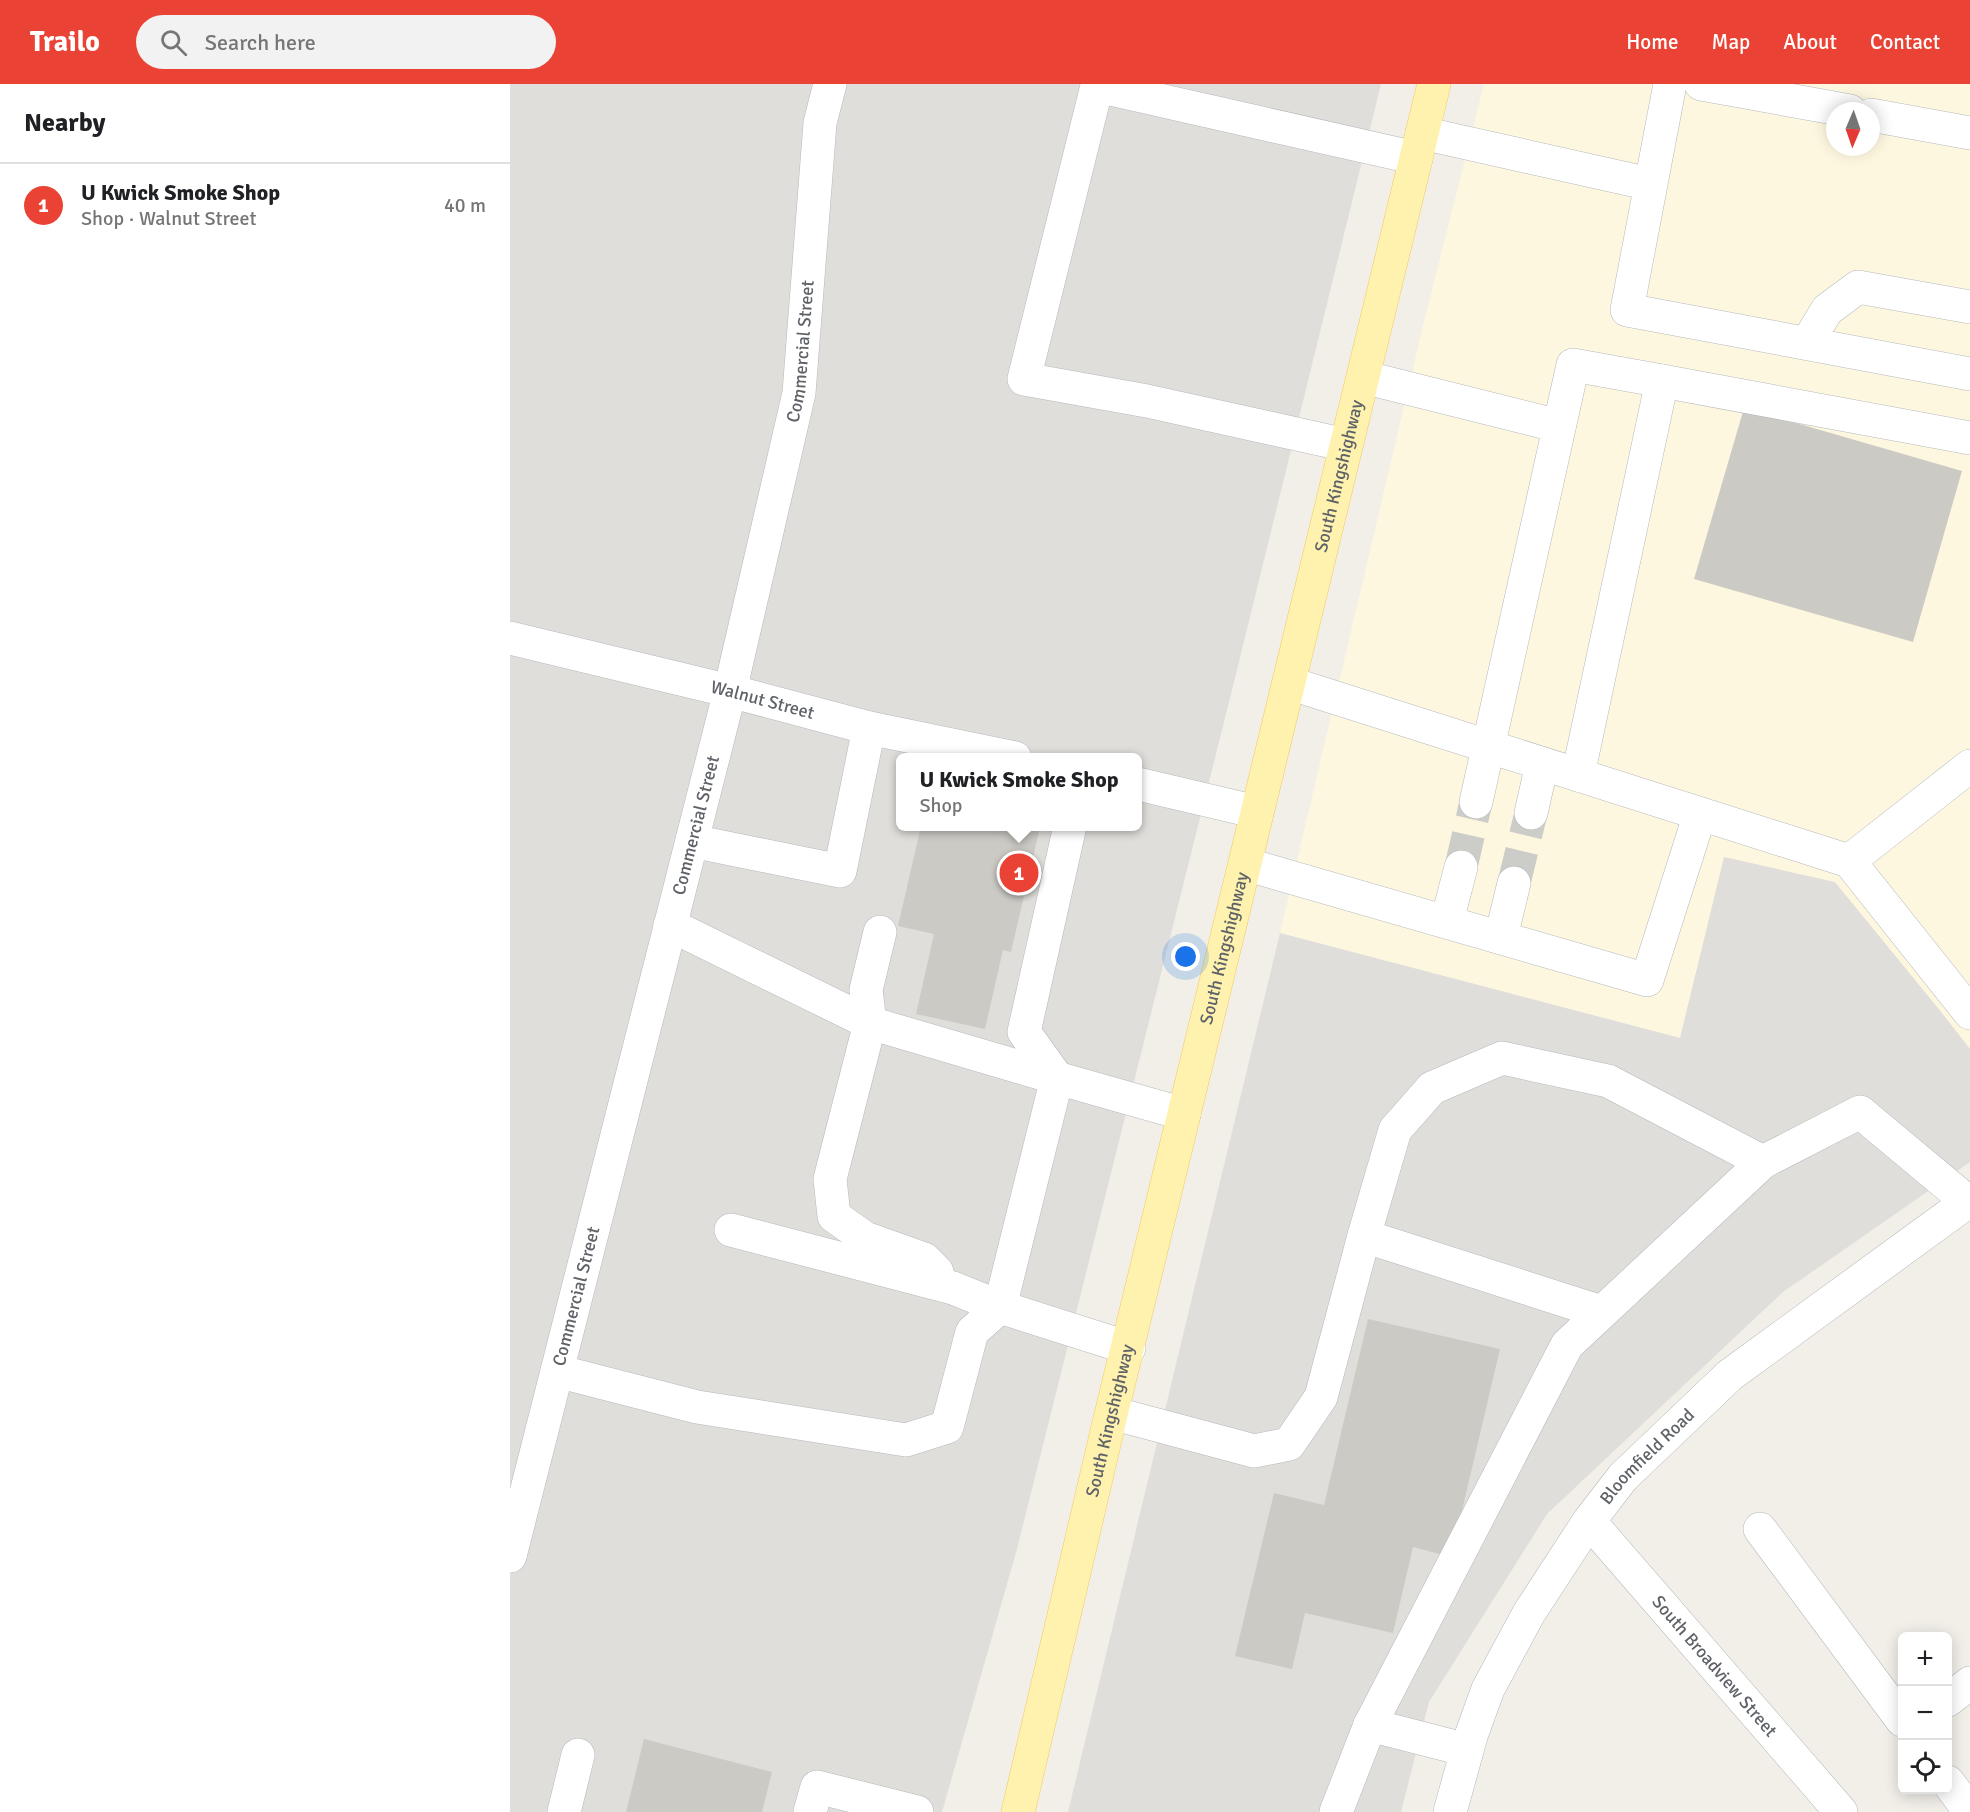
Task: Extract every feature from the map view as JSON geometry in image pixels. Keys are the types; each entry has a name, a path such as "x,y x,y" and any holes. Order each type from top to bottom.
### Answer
{"main road":[{"name":"South Kingshighway","path":"1018,1812 1112,1413 1434,84"}],"street":[{"name":"Commercial Street","path":"510,1556 730,691 799,393 820,123 830,84"},
{"path":"1670,84 1627,310 1970,374"},
{"path":"1701,84 1826,107"},
{"path":"1346,445 1147,401 1024,379 1097,85 1419,145 1650,184"},
{"path":"1880,117 1970,133"},
{"path":"1807,343 1827,310 1857,287 1970,307"},
{"path":"1476,802 1573,365 1970,438"},
{"path":"1363,377 1559,426"},
{"path":"1578,775 1662,381"},
{"name":"Walnut Street","path":"510,638 730,691 869,728 991,753"},
{"path":"1288,683 1849,861 1970,1013"},
{"path":"692,841 840,871 869,728"},
{"path":"1531,813 1542,764"},
{"path":"1849,861 1970,766"},
{"path":"1142,785 1257,812"},
{"path":"1245,864 1647,980 1700,814"},
{"path":"557,1371 697,1407 906,1440 946,1427 972,1332 1000,1307 1057,1078 1024,1032 1069,831"},
{"path":"1447,921 1461,867"},
{"path":"1501,937 1514,883"},
{"path":"670,925 870,1023 1184,1114"},
{"path":"880,932 866,990 870,1023 830,1179 834,1216 865,1238 924,1259 953,1288"},
{"path":"1112,1413 1254,1451 1290,1444 1321,1397 1395,1130 1432,1088 1502,1058 1608,1081 1763,1162"},
{"path":"1336,1812 1370,1725 1566,1345 1763,1162 1860,1112 1969,1201"},
{"name":"Bloomfield Road","path":"1450,1812 1467,1750 1488,1689 1529,1613 1589,1521 1623,1477 1730,1375 1969,1201"},
{"path":"731,1230 953,1288 1000,1307 1129,1348"},
{"path":"1364,1236 1601,1312"},
{"name":"South Broadview Street","path":"1589,1521 1841,1812"},
{"path":"1760,1529 1898,1715"},
{"path":"1952,1696 1970,1683"},
{"path":"1370,1725 1467,1750"},
{"path":"564,1812 578,1755"},
{"path":"810,1812 816,1787 916,1812"},
{"path":"1952,1789 1970,1812"}],"shaded area":[{"path":"510,84 1381,84 1017,1549 942,1812 510,1812"},
{"path":"1484,84 1970,84 1970,1049 1942,1013 1724,858 1680,1038 1280,933 1422,330"},
{"path":"1724,857 1835,882 1942,1013 1970,1049 1970,1162 1783,1292 1547,1514 1429,1702 1401,1812 1068,1812 1280,933 1680,1038"}],"building":[{"path":"1744,408 1962,471 1913,642 1694,579"},
{"path":"920,831 1039,831 1011,952 1003,950 985,1029 916,1014 934,934 898,926"},
{"path":"1368,1319 1500,1349 1451,1557 1413,1547 1393,1633 1305,1613 1292,1669 1235,1656 1274,1493 1324,1505"},
{"path":"644,1739 772,1772 762,1812 626,1812"}],"tunnel":[{"path":"1461,867 1476,802"},
{"path":"1514,883 1531,813"}],"place":[{"name":"U Kwick Smoke Shop","path":"1019,873"}]}
